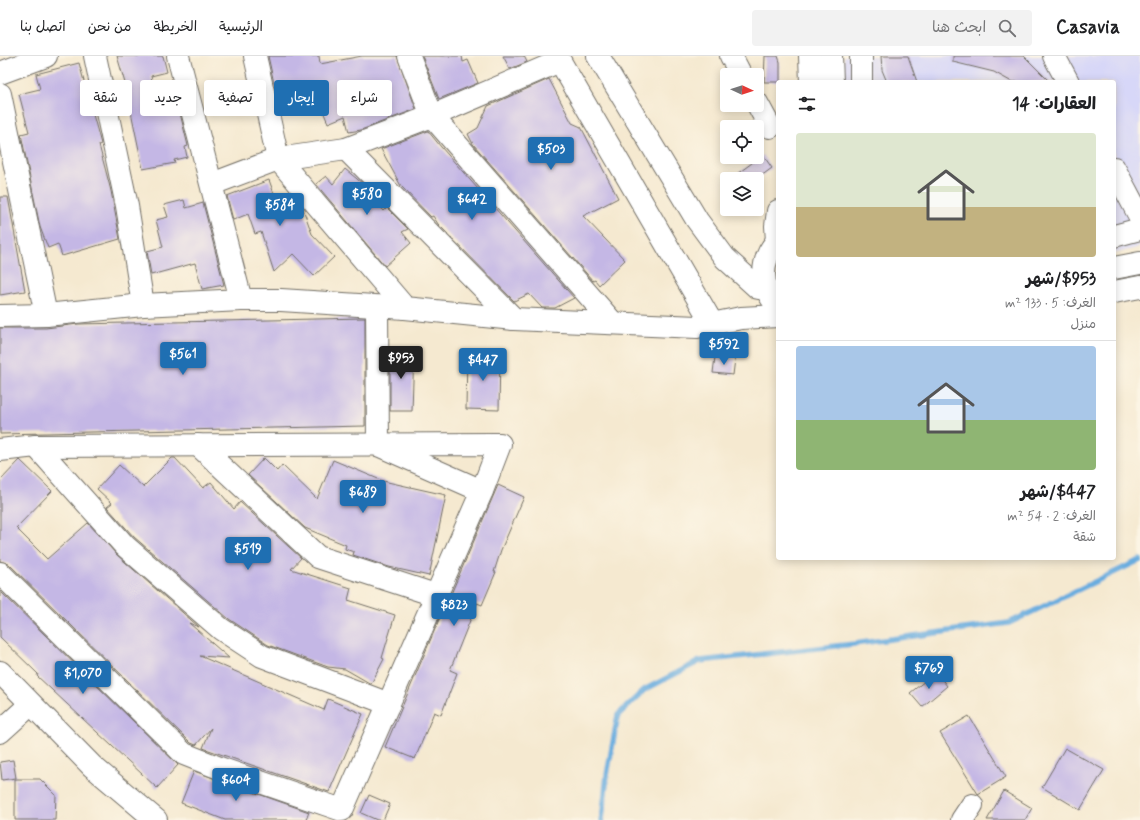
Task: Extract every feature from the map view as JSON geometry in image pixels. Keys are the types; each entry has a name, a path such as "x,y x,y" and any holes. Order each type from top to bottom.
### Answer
{"street":[{"path":"0,73 46,56"},
{"path":"95,56 127,206 143,305"},
{"path":"178,56 241,300"},
{"path":"255,56 278,159 405,308"},
{"path":"409,56 432,116 613,323"},
{"path":"598,56 697,220 726,258 761,282 776,303"},
{"path":"731,56 737,68"},
{"path":"810,56 811,80"},
{"path":"831,56 832,80"},
{"path":"861,56 861,80"},
{"path":"1054,56 1067,80"},
{"path":"212,184 278,159 346,149 432,116 559,58 718,322"},
{"path":"0,94 46,315"},
{"path":"762,112 770,127"},
{"path":"346,149 514,319"},
{"path":"1116,172 1140,217"},
{"path":"1116,235 1140,229"},
{"path":"718,322 743,306 761,282 769,252 776,242"},
{"path":"1116,268 1140,263"},
{"path":"1116,292 1140,287"},
{"path":"0,316 46,315 143,305 241,300 281,300 405,308 514,319 697,327 718,322 776,316"},
{"path":"377,307 378,445"},
{"path":"0,450 36,446 500,444 482,491 435,595 342,810 222,769 184,754 0,573"},
{"path":"198,445 318,556 435,595"},
{"path":"378,445 482,491"},
{"path":"36,446 125,546 222,629 262,656 389,704"},
{"path":"0,672 138,813 156,820"},
{"path":"0,732 31,704"}],"shaded area":[{"path":"844,56 1140,56 1140,247 1116,253 1116,80 845,80"}],"building":[{"path":"117,56 163,56 167,72 151,76 152,80 140,80 140,116 181,116 188,146 185,147 187,157 174,160 175,163 143,169 132,116 132,80 124,80"},
{"path":"268,56 319,56 320,64 362,56 397,56 416,109 361,130 349,132 345,116 328,123 325,116 329,116 329,80 274,80 274,83"},
{"path":"422,56 462,56 463,62 468,60 478,83 439,99"},
{"path":"503,56 524,56 527,62 510,69"},
{"path":"765,56 778,56 780,62 780,80 776,80 776,82 764,82"},
{"path":"881,56 908,56 916,80 886,80 882,70"},
{"path":"953,56 1024,56 1048,80 1008,80 994,72 953,62"},
{"path":"79,63 84,80 80,80 80,116 93,116 101,144 99,145 111,191 120,239 62,256 58,244 48,248 40,227 21,134 29,132 19,94 40,89 36,74"},
{"path":"549,79 572,123 581,127 618,198 583,216 625,260 599,285 595,280 593,281 473,144 468,134 478,128 488,106"},
{"path":"428,131 574,298 555,308 542,308 529,294 514,301 438,224 433,216 431,217 401,186 381,149"},
{"path":"764,156 772,168 764,174 764,172 740,172 751,164 764,164"},
{"path":"345,169 363,184 362,186 384,211 387,208 408,229 402,232 411,243 385,266 316,184 326,176 333,184"},
{"path":"269,180 279,207 297,201 302,206 312,234 334,257 314,276 293,254 274,272 261,232 255,234 248,214 233,220 227,196"},
{"path":"0,197 8,197 25,291 0,295"},
{"path":"184,200 186,208 203,203 224,285 202,289 195,263 151,275 147,251 163,247 156,220 168,217 164,205"},
{"path":"365,318 365,426 0,434 0,328 46,328 78,324"},
{"path":"390,349 414,350 412,411 390,411"},
{"path":"467,353 500,354 499,410 466,409"},
{"path":"715,357 735,359 733,375 713,373"},
{"path":"172,458 175,458 203,488 211,482 234,509 240,502 301,558 291,569 351,588 348,600 395,615 382,658 384,659 371,684 345,669 328,667 268,645 229,619 134,537 107,507 112,503 97,489 119,465 143,487"},
{"path":"264,458 277,471 282,465 317,499 333,460 383,481 446,495 429,576 389,567 353,555 354,552 345,549 346,545 305,528 248,475"},
{"path":"20,460 52,491 16,528 47,559 88,523 117,555 199,627 189,623 229,658 200,656 324,710 328,699 363,714 329,792 203,748 211,728 196,745 191,743 9,564 0,561 0,481"},
{"path":"498,485 524,497 501,550 494,572 496,572 482,605 477,603 450,670 457,673 441,715 434,712 415,759 385,747 441,615 453,619 460,597 451,594"},
{"path":"0,591 178,765 157,788 37,676 38,674 0,637"},
{"path":"936,672 947,686 922,707 910,693"},
{"path":"969,716 1006,777 978,794 940,733"},
{"path":"1065,748 1104,770 1080,810 1042,787"},
{"path":"13,760 16,778 2,780 0,762"},
{"path":"194,771 309,812 306,820 225,820 181,803"},
{"path":"15,779 40,779 56,795 55,820 15,820"},
{"path":"1004,791 1032,808 1025,820 987,820"},
{"path":"369,795 390,804 383,820 377,820 361,813"}],"waterway":[{"path":"602,820 607,775 618,715 644,690 700,661 854,644 1009,623 1140,560"}]}
